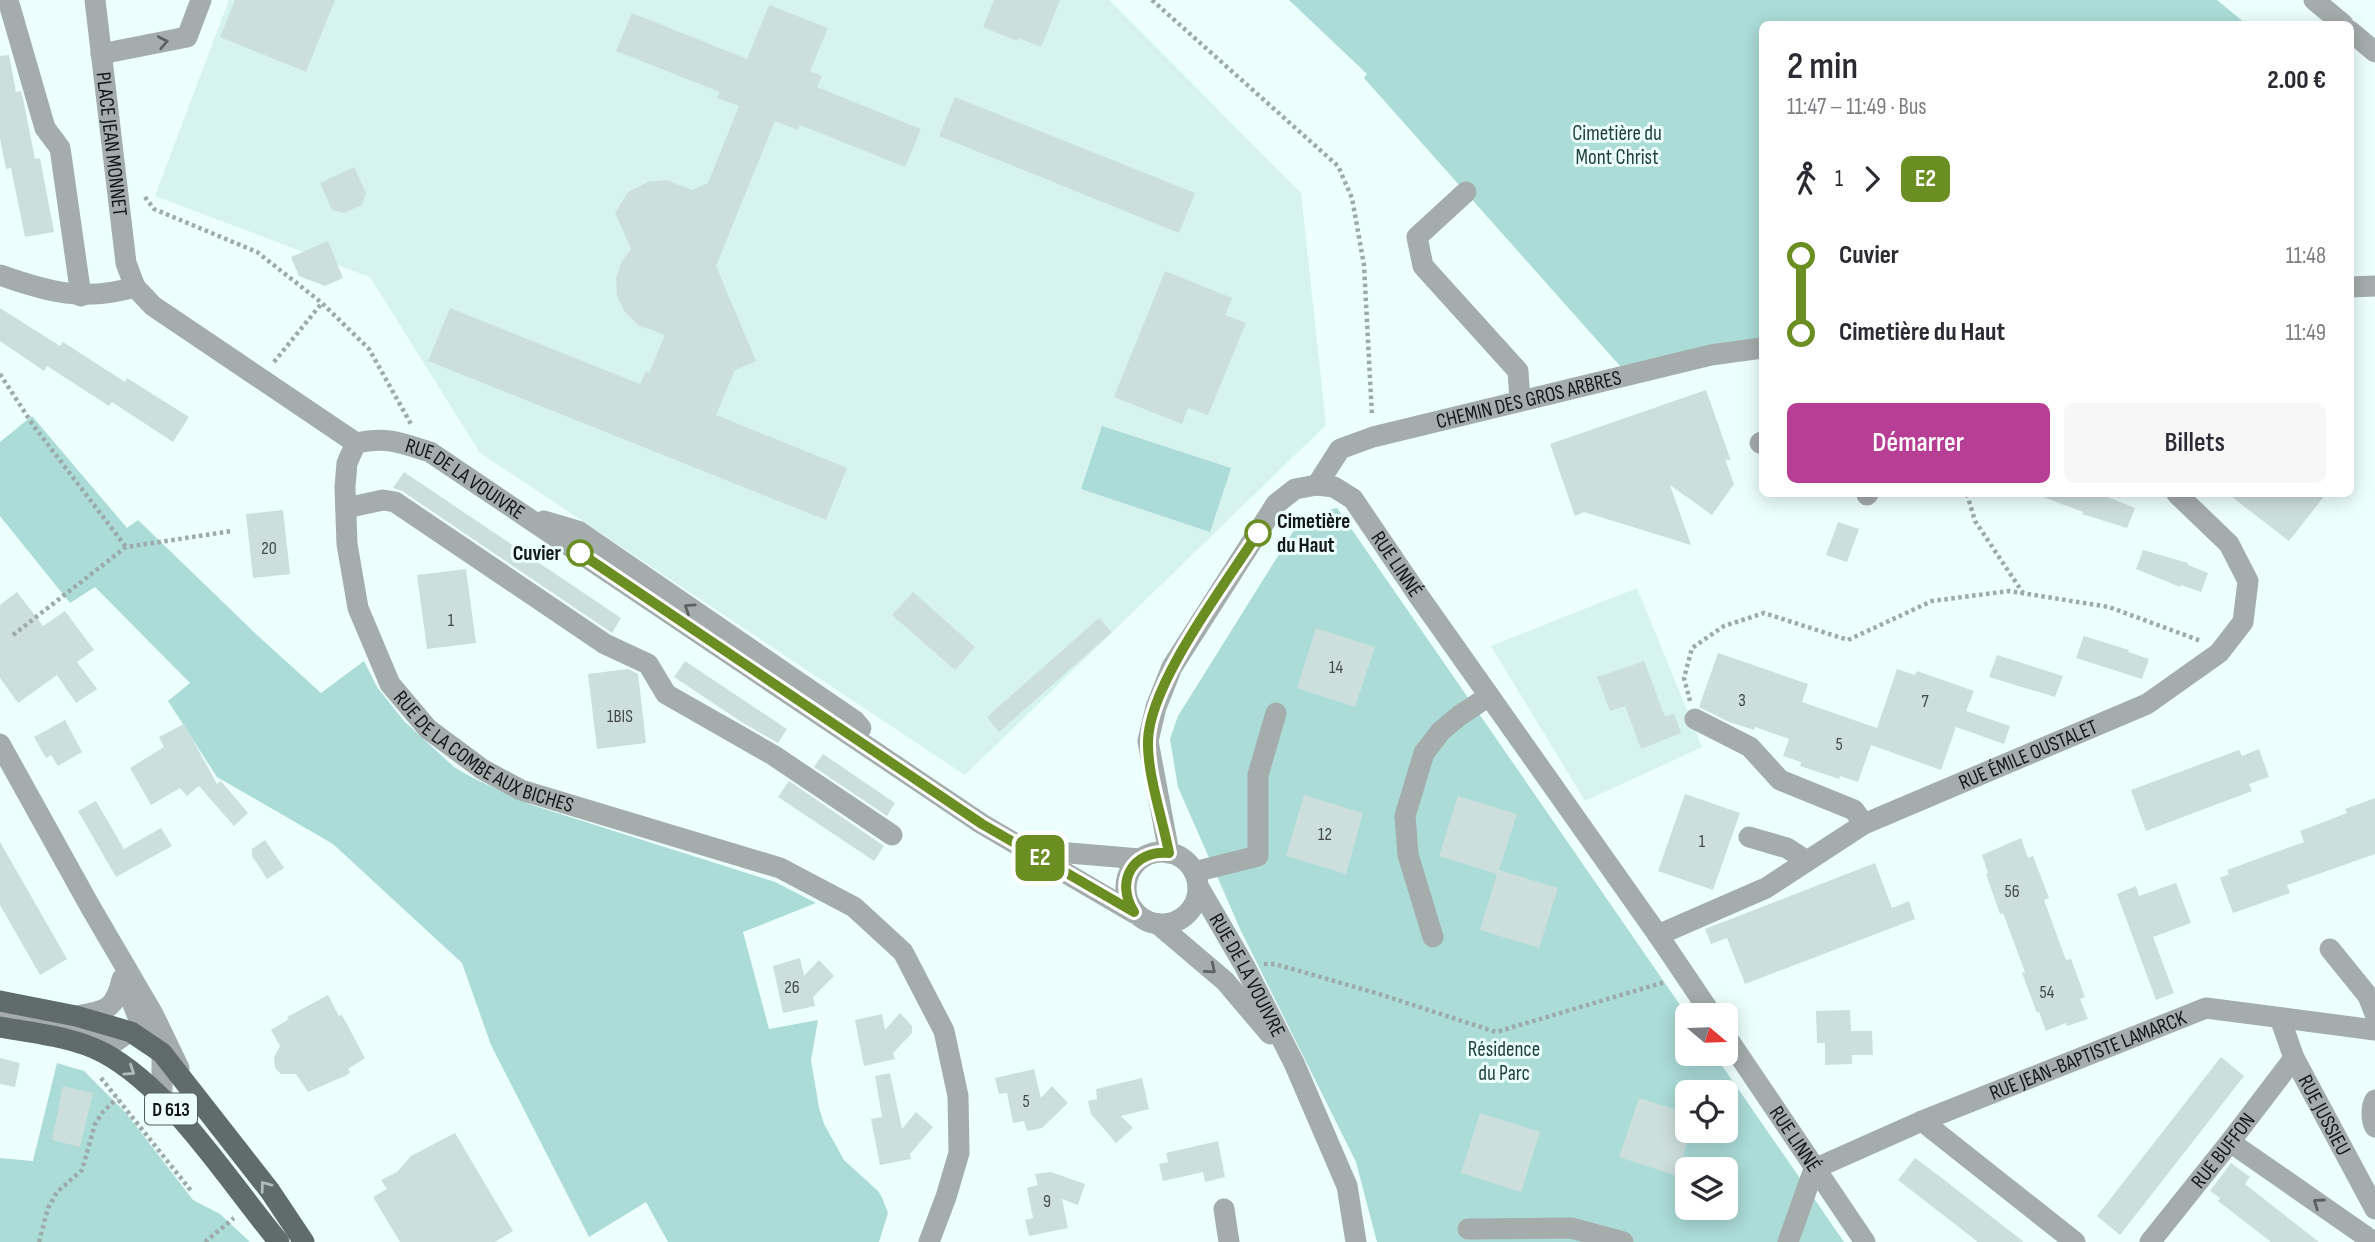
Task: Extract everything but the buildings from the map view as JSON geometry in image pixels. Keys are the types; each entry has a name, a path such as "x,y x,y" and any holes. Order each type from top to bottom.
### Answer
{"main road":[{"name":"D 613","path":"0,1001 76,1016 142,1023 162,1053 270,1191 304,1242"},
{"name":"D 613","path":"0,1027 69,1041 102,1052 138,1076 162,1098 279,1242"}],"street":[{"path":"8,0 46,128 60,148 81,296"},
{"name":"PLACE JEAN MONNET","path":"95,0 126,263 135,287"},
{"path":"101,54 187,37 201,0"},
{"path":"2314,0 2339,21"},
{"path":"2354,34 2375,52"},
{"path":"1466,192 1417,237 1423,266 1518,371 1520,401"},
{"path":"0,275 41,290 81,296 114,293 135,287 153,306 356,443"},
{"path":"2354,287 2375,286"},
{"name":"CHEMIN DES GROS ARBRES","path":"1317,485 1340,449 1373,437 1712,355 1759,348"},
{"name":"RUE DE LA VOUIVRE","path":"356,443 376,439 392,440 429,452 982,824 1134,912"},
{"name":"RUE DE LA COMBE AUX BICHES","path":"356,443 347,463 346,508 347,544 358,608 390,684 428,729 482,769 521,790 780,868 854,907 902,952 944,1031 958,1096 959,1153 929,1242"},
{"path":"1169,853 1148,741 1156,707 1172,667 1276,504 1295,489 1317,485"},
{"name":"RUE LINNÉ","path":"1317,485 1334,487 1353,499 1704,1003"},
{"name":"RUE ÉMILE OUSTALET","path":"1658,935 1766,888 1864,824 2147,704 2219,653 2243,622 2248,581 2229,544 2180,497"},
{"path":"346,508 383,500 395,502 605,644 648,664 666,694 773,755 892,835"},
{"path":"1433,937 1408,855 1405,816 1424,753 1441,730 1489,696"},
{"path":"1196,879 1258,856 1258,775 1276,713"},
{"path":"1695,719 1750,747 1780,780 1854,810 1864,824"},
{"path":"0,744 8,776 91,908 142,1023"},
{"path":"1749,836 1787,848 1807,861"},
{"name":"RUE DE LA VOUIVRE","path":"1019,847 1046,852 1140,859"},
{"path":"1159,852 1169,853 1180,856 1196,879 1197,896 1187,914 1170,924 1159,925 1142,919 1134,912 1125,891 1132,868 1140,859 1159,852"},
{"name":"RUE DE LA VOUIVRE","path":"1196,879 1294,1063 1347,1186 1356,1242"},
{"path":"91,908 142,1023 186,1083"},
{"name":"RUE DE LA VOUIVRE","path":"1159,925 1225,981 1294,1063"},
{"path":"2330,948 2373,999"},
{"path":"76,1016 104,1012 118,997 122,979"},
{"name":"RUE JEAN-BAPTISTE LAMARCK","path":"1814,1169 1922,1121 2206,1007 2375,1030"},
{"path":"0,1013 35,1017 73,1027 113,1043 142,1023"},
{"name":"RUE JUSSIEU","path":"2280,1018 2294,1058 2375,1209"},
{"path":"162,1053 162,1098"},
{"name":"RUE LINNÉ","path":"1738,1054 1865,1242"},
{"name":"RUE BUFFON","path":"2150,1242 2294,1058"},
{"path":"2375,1100 2372,1123 2375,1127"},
{"path":"1922,1121 2075,1242"},
{"path":"2230,1142 2374,1242"},
{"path":"1788,1242 1814,1169"},
{"path":"1224,1209 1229,1242"},
{"path":"1468,1229 1571,1228 1623,1242"}],"path":[{"path":"1152,0 1338,166 1352,198 1364,265 1373,437"},
{"path":"145,197 154,209 257,252 322,303 369,349 412,425"},
{"path":"261,379 322,303"},
{"path":"0,374 33,425 126,547"},
{"path":"1968,497 1975,521 2024,594"},
{"path":"13,635 126,547 232,531"},
{"path":"1695,719 1684,678 1692,648 1724,626 1764,613 1848,640 1932,601 2009,591 2109,607 2211,644 2219,653"},
{"path":"1244,965 1275,964 1496,1032 1686,975"},
{"path":"93,1070 192,1192"},
{"path":"39,1242 48,1208 57,1192 82,1170 96,1124 102,1113 117,1098"},
{"path":"205,1242 233,1219"}],"shaded area":[{"path":"229,0 1109,0 1301,193 1326,425 965,775 480,453 370,277 155,196"},
{"path":"1637,588 1702,747 1585,801 1491,646"}],"green space":[{"name":"Cimetière du Mont Christ","path":"1289,0 2217,0 2242,21 1759,21 1759,340 1620,366 1364,78 1367,74"},
{"path":"32,416 127,528 138,520 321,693 364,661 377,687 404,721 454,767 473,778 532,805 775,882 816,903 743,932 769,1029 818,1020 811,1060 819,1108 824,1124 844,1160 879,1192 883,1200 888,1213 879,1242 668,1242 646,1202 589,1237 491,1045 462,963 333,844 217,777 168,701 190,683 95,587 70,603 0,516 0,442"},
{"path":"1102,426 1231,468 1210,532 1081,489"},
{"name":"Résidence du Parc","path":"1337,508 1679,1003 1675,1003 1675,1066 1722,1066 1732,1080 1675,1080 1675,1143 1738,1143 1738,1089 1844,1242 1377,1242 1356,1162 1241,931 1178,787 1170,739 1178,716 1296,527 1313,514"},
{"path":"57,1063 84,1071 126,1113 193,1200 220,1214 250,1242 0,1242 0,1158 33,1161"}],"bus line":[{"name":"E2","path":"580,553 982,824 1134,912 1125,891 1132,868 1149,854 1169,853 1148,741 1156,707 1172,667 1258,533"}],"place":[{"name":"Cimetière du Haut","path":"1258,533"},
{"name":"Cuvier","path":"580,553"}]}
